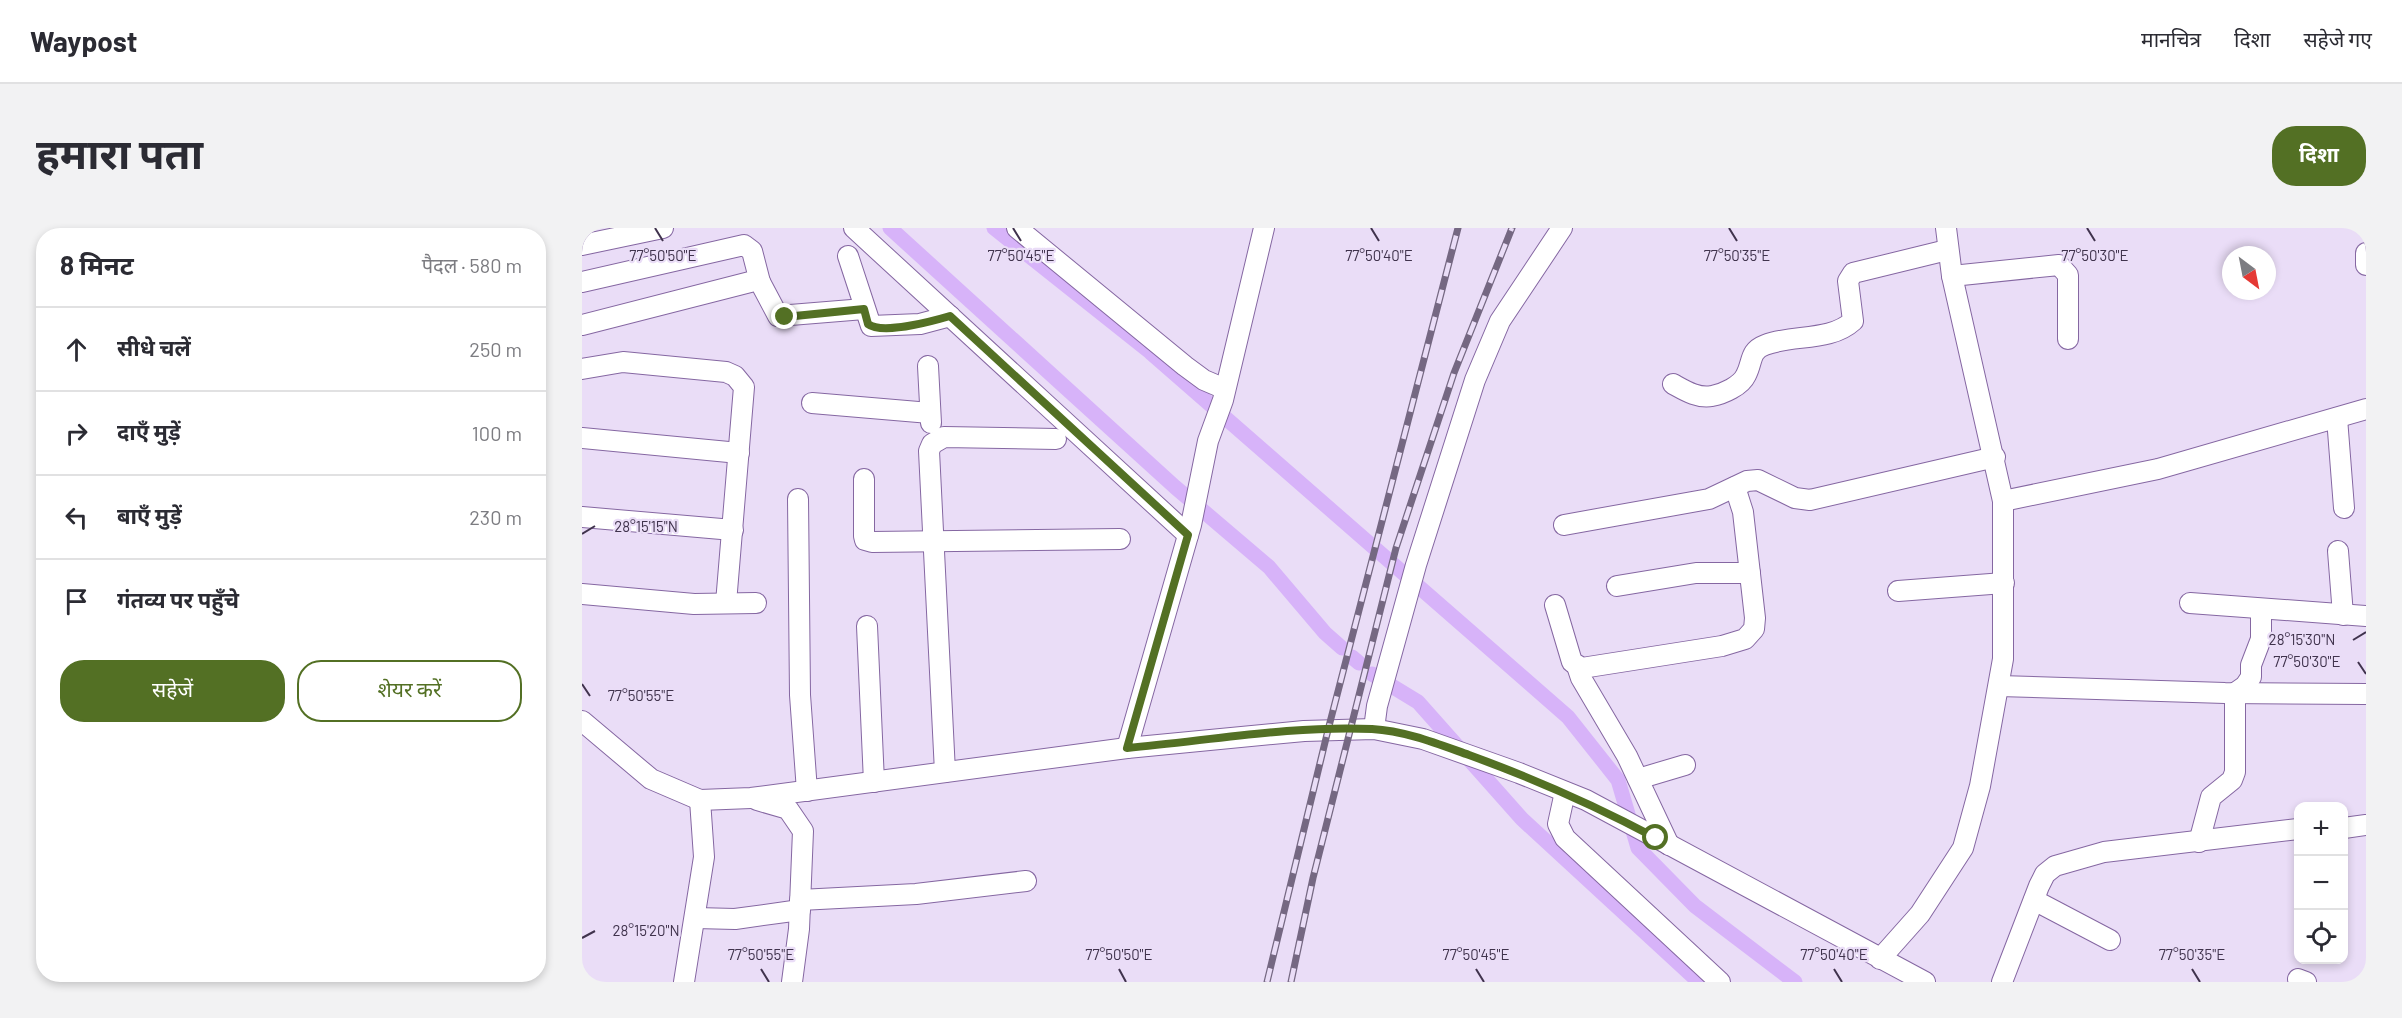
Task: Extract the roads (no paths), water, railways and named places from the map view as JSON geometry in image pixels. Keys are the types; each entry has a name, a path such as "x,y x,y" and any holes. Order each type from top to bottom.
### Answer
{"street":[{"path":"582,245 663,228"},
{"path":"854,228 1190,530"},
{"path":"1017,228 1224,394"},
{"path":"1127,748 1190,530 1208,441 1224,394 1264,228"},
{"path":"1374,729 1377,706 1416,565 1475,380 1500,321 1562,228"},
{"path":"1880,959 1920,914 1963,848 1980,786 1999,686 2004,583 2003,501 1952,276 1946,228"},
{"path":"582,282 744,245 752,251 760,282 778,316 864,309"},
{"path":"1673,384 1699,396 1710,397 1732,388 1742,381 1747,374 1751,357 1764,345 1829,333 1844,328 1853,321 1848,281 1853,273 1947,250"},
{"path":"2366,253 2366,265"},
{"path":"848,256 868,324 876,327 920,324 950,316"},
{"path":"1952,276 2059,265 2068,274 2068,339"},
{"path":"582,325 740,283 760,282"},
{"path":"582,369 623,362 726,372 735,376 744,387 726,603"},
{"path":"928,366 932,444 929,451 945,772"},
{"path":"812,403 930,413"},
{"path":"2003,501 2158,469 2366,409"},
{"path":"2337,418 2344,508"},
{"path":"932,444 944,437 1056,439"},
{"path":"582,438 739,453"},
{"path":"1564,525 1709,499 1747,481 1758,480 1795,498 1810,500 1995,458"},
{"path":"864,479 863,527 866,540 934,542 1120,539"},
{"path":"1577,666 1582,668 1745,639 1755,629 1743,512 1735,486"},
{"path":"798,499 800,695 807,791"},
{"path":"582,517 732,530"},
{"path":"2338,551 2343,615"},
{"path":"1617,586 1696,573 1750,573"},
{"path":"1898,591 2004,583"},
{"path":"582,594 694,604 756,603"},
{"path":"2190,603 2366,616"},
{"path":"1555,605 1569,654 1638,779 1663,841"},
{"path":"2235,693 2245,686 2251,677 2252,665 2261,639 2261,609"},
{"path":"867,626 874,782"},
{"path":"1999,686 2235,693 2366,694"},
{"path":"2199,842 2211,797 2232,780 2235,772 2235,693"},
{"path":"582,721 651,779 700,800 752,798 1127,748 1304,731 1374,729 1423,739 1586,800 1924,982"},
{"path":"1638,779 1685,765"},
{"path":"1565,792 1558,824 1565,838 1719,982"},
{"path":"752,798 788,809 802,831 800,905 792,982"},
{"path":"684,982 696,918 705,842 700,800"},
{"path":"2348,827 2366,825"},
{"path":"2002,982 2045,874 2055,866 2114,850 2294,830"},
{"path":"696,918 735,919 800,905 1026,881"},
{"path":"2034,900 2110,939"}],"waterway":[{"path":"890,228 1175,487 1269,567 1325,633 1342,648"},
{"path":"994,228 1150,352 1568,717 1618,780 1638,848 1695,906 1795,982"},
{"path":"1352,657 1359,663"},
{"path":"1372,674 1418,702 1522,819 1699,982"}],"railway":[{"path":"1267,982 1328,730 1458,228"},
{"path":"1291,982 1313,878 1396,548 1454,373 1512,228"}]}
